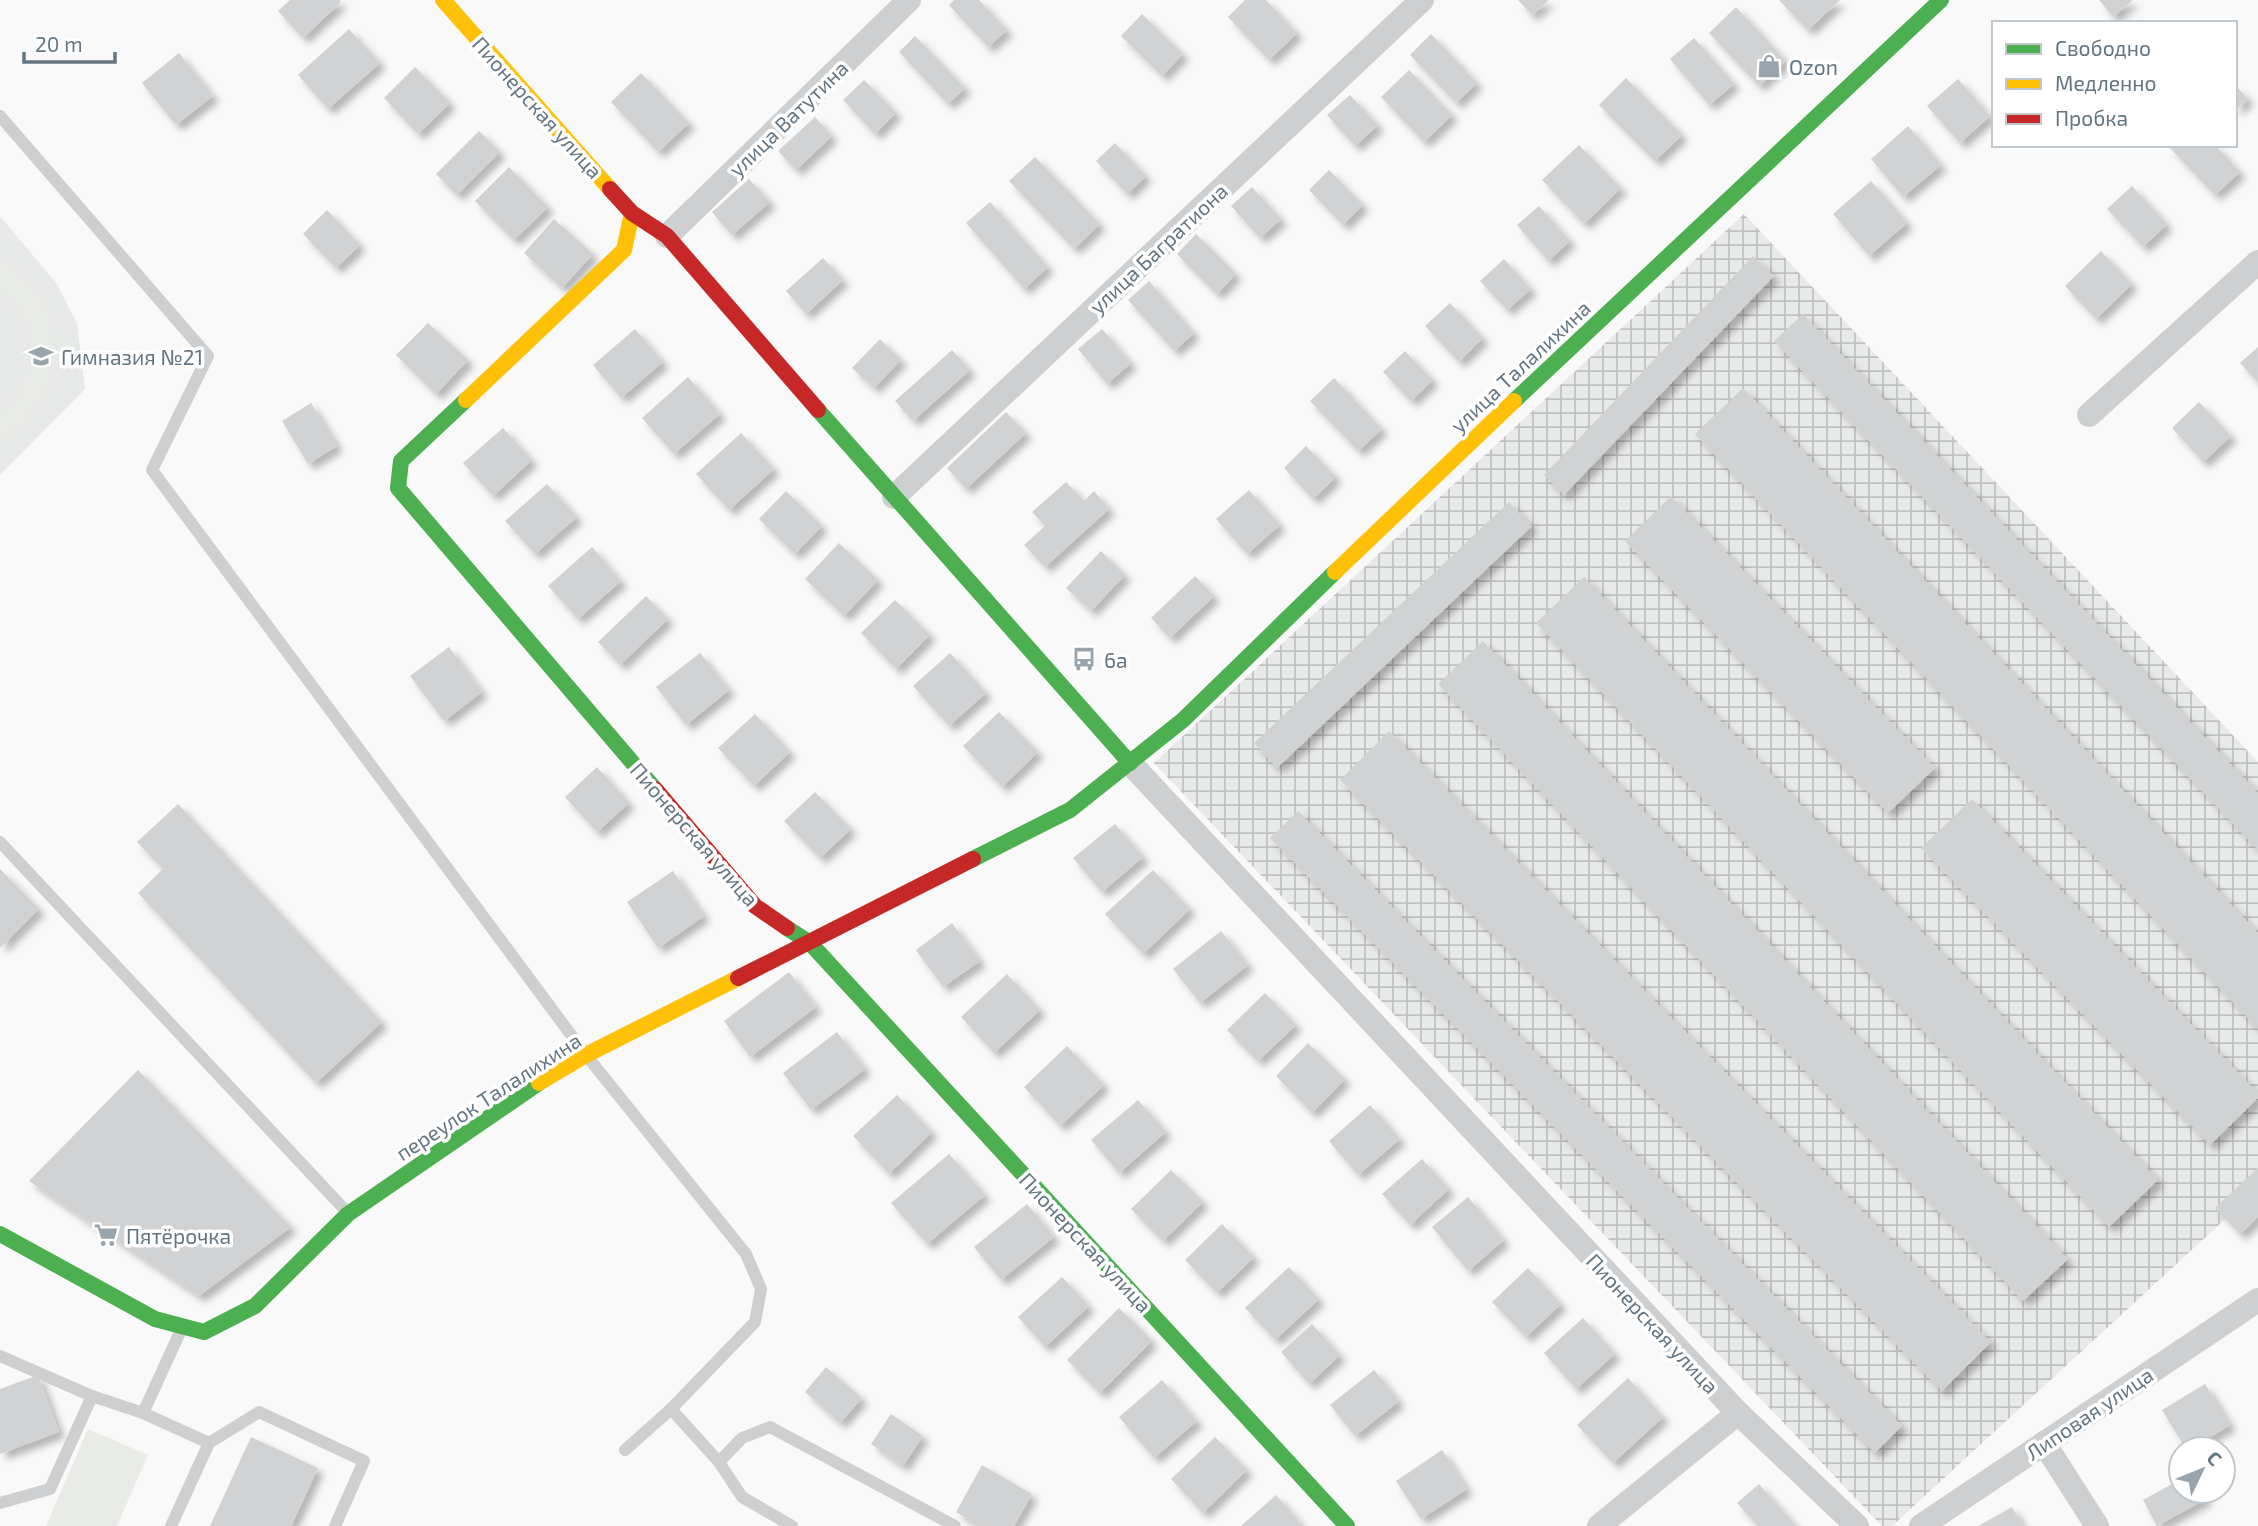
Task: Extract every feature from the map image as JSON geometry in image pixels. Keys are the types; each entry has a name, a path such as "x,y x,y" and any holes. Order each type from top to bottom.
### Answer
{"street":[{"name":"Пионерская улица","path":"443,0 632,214 667,236 1130,763 1738,1413 1857,1526"},
{"name":"улица Ватутина","path":"667,236 909,0"},
{"name":"улица Багратиона","path":"894,497 1422,0"},
{"name":"улица Талалихина","path":"1130,763 1184,720 1474,438 1941,0"},
{"name":"Пионерская улица","path":"632,214 624,250 401,461 398,488 755,906 810,943 1347,1526"},
{"path":"2089,415 2258,262"},
{"name":"переулок Талалихина","path":"0,1234 155,1319 204,1332 254,1306 348,1214 524,1092 586,1055 1070,810 1130,763"},
{"name":"Липовая улица","path":"1920,1526 2258,1300"},
{"name":"Пионерская улица","path":"1600,1526 1738,1413"},
{"path":"2044,1443 2097,1526"}],"lane":[{"path":"0,116 208,356 152,470 586,1055 746,1254 761,1289 755,1322 671,1409 625,1450"},
{"path":"0,842 348,1214"},
{"path":"144,1413 183,1326"},
{"path":"0,1356 92,1396 144,1413 209,1443"},
{"path":"0,1503 50,1489 92,1396"},
{"path":"671,1409 719,1462 742,1497 792,1526"},
{"path":"171,1526 209,1443 258,1412 364,1461 335,1526"},
{"path":"719,1462 742,1438 770,1427 955,1526"}],"shaded area":[{"path":"1744,214 2258,762 2258,1189 1892,1526 1882,1526 1154,763"},
{"name":"Гимназия №21","path":"0,216 56,283 77,323 85,389 0,475"},
{"path":"0,254 40,298 50,317 55,337 55,358 51,378 32,414 0,441 0,412 23,383 30,358 30,346 22,318 0,291"},
{"path":"88,1429 148,1455 117,1526 46,1526"}],"building":[{"path":"290,0 341,2 303,38 278,11"},
{"path":"954,0 979,0 1007,30 988,47 949,5"},
{"path":"1245,0 1266,0 1297,33 1269,60 1228,17"},
{"path":"1518,0 1549,0 1532,15"},
{"path":"1779,0 1840,0 1808,30"},
{"path":"2099,0 2133,0 2113,17"},
{"path":"1736,7 1786,61 1759,86 1709,33"},
{"path":"1142,14 1183,54 1162,76 1121,36"},
{"path":"349,29 380,63 328,109 298,75"},
{"path":"1431,34 1477,83 1456,103 1410,55"},
{"path":"915,36 965,88 948,104 899,52"},
{"path":"1694,38 1734,84 1709,105 1670,59"},
{"path":"179,53 213,96 176,125 142,83"},
{"path":"415,67 450,103 418,134 384,98"},
{"path":"1409,70 1452,115 1424,142 1381,97"},
{"path":"641,73 689,123 658,152 611,102"},
{"path":"1626,78 1682,135 1655,161 1599,105"},
{"path":"1958,79 1990,116 1960,143 1927,106"},
{"path":"864,80 896,113 875,134 843,100"},
{"path":"2237,87 2248,99 2237,109"},
{"path":"1350,95 1378,125 1355,146 1327,115"},
{"path":"815,117 832,136 796,170 778,151"},
{"path":"1908,126 1941,165 1903,197 1871,159"},
{"path":"479,131 500,152 457,195 436,174"},
{"path":"1115,143 1146,176 1127,194 1096,161"},
{"path":"1579,145 1621,188 1584,224 1542,180"},
{"path":"2217,147 2240,172 2215,195 2170,148"},
{"path":"1035,157 1100,224 1074,249 1009,181"},
{"path":"509,167 548,207 514,240 475,201"},
{"path":"1329,170 1363,205 1343,225 1309,190"},
{"path":"749,179 770,202 732,235 712,212"},
{"path":"1871,181 1907,223 1869,256 1833,214"},
{"path":"2132,186 2167,224 2143,247 2107,209"},
{"path":"1252,187 1281,219 1260,238 1231,206"},
{"path":"990,202 1048,267 1024,289 966,223"},
{"path":"1539,206 1570,241 1548,261 1517,225"},
{"path":"327,210 360,245 336,268 303,234"},
{"path":"554,219 593,254 562,288 524,253"},
{"path":"1196,234 1236,274 1217,294 1177,254"},
{"path":"2101,251 2132,284 2096,319 2065,286"},
{"path":"1753,256 1774,276 1564,495 1544,475"},
{"path":"823,258 843,280 806,314 786,291"},
{"path":"1504,259 1531,289 1507,310 1480,281"},
{"path":"1149,281 1194,333 1174,351 1128,300"},
{"path":"1450,303 1483,338 1459,362 1425,326"},
{"path":"1803,314 2258,793 2258,850 1774,341"},
{"path":"428,323 468,360 436,394 396,355"},
{"path":"635,329 663,362 621,398 593,365"},
{"path":"1102,329 1131,363 1107,384 1078,349"},
{"path":"880,339 901,360 874,388 852,368"},
{"path":"2258,347 2258,382 2240,363"},
{"path":"952,350 970,370 913,421 895,401"},
{"path":"1405,351 1433,380 1411,401 1383,372"},
{"path":"688,377 720,414 674,454 642,418"},
{"path":"1334,378 1382,429 1358,451 1310,401"},
{"path":"1743,388 2258,933 2258,1029 1695,434"},
{"path":"2199,402 2231,436 2203,462 2172,428"},
{"path":"311,403 337,446 308,464 282,421"},
{"path":"1006,412 1026,433 966,489 947,468"},
{"path":"503,428 532,460 493,496 463,463"},
{"path":"741,433 774,469 729,510 696,474"},
{"path":"1306,446 1336,477 1313,499 1284,468"},
{"path":"1066,482 1084,501 1094,491 1109,509 1045,567 1024,545 1045,526 1032,512"},
{"path":"547,484 577,517 535,554 505,521"},
{"path":"1249,490 1280,525 1247,554 1216,519"},
{"path":"786,491 822,526 795,554 759,519"},
{"path":"1671,496 1935,768 1888,813 1625,541"},
{"path":"1509,502 1532,526 1277,768 1254,743"},
{"path":"839,543 878,580 844,616 805,579"},
{"path":"592,547 621,581 578,619 548,586"},
{"path":"1101,551 1125,575 1091,611 1066,588"},
{"path":"1195,576 1214,596 1170,638 1151,618"},
{"path":"1584,577 2158,1180 2109,1227 1536,623"},
{"path":"646,596 668,619 620,665 598,642"},
{"path":"895,600 930,635 896,669 861,633"},
{"path":"1483,641 2068,1259 2023,1301 1438,684"},
{"path":"449,647 482,692 444,721 410,676"},
{"path":"700,653 729,690 686,725 656,687"},
{"path":"950,653 986,693 949,726 913,686"},
{"path":"999,712 1038,752 1002,787 963,746"},
{"path":"755,714 790,752 754,786 718,748"},
{"path":"1389,731 1991,1342 1942,1391 1340,780"},
{"path":"597,767 629,803 597,832 565,797"},
{"path":"815,792 851,829 820,858 784,821"},
{"path":"1972,799 2258,1093 2258,1098 2210,1145 1921,848"},
{"path":"178,804 382,1022 316,1083 138,893 163,869 137,842"},
{"path":"1298,811 1902,1426 1875,1453 1270,838"},
{"path":"1115,824 1143,857 1102,892 1073,858"},
{"path":"0,869 39,909 0,948"},
{"path":"1153,870 1190,909 1143,954 1105,914"},
{"path":"673,871 704,916 658,948 627,902"},
{"path":"952,923 980,961 943,987 916,950"},
{"path":"1221,931 1248,965 1200,1003 1173,969"},
{"path":"789,972 816,1007 750,1057 724,1021"},
{"path":"1007,974 1040,1010 994,1053 961,1017"},
{"path":"1265,993 1296,1025 1258,1061 1227,1030"},
{"path":"837,1032 865,1069 811,1110 783,1073"},
{"path":"1308,1043 1345,1079 1312,1113 1276,1076"},
{"path":"1067,1046 1104,1085 1060,1126 1024,1087"},
{"path":"138,1070 291,1227 199,1296 29,1181"},
{"path":"897,1095 932,1132 889,1174 853,1136"},
{"path":"1138,1100 1166,1132 1119,1173 1091,1140"},
{"path":"1370,1105 1400,1139 1358,1175 1329,1141"},
{"path":"949,1154 985,1195 927,1244 891,1203"},
{"path":"1422,1159 1449,1189 1410,1225 1382,1194"},
{"path":"2258,1168 2258,1217 2240,1234 2215,1208"},
{"path":"1171,1170 1203,1202 1163,1241 1131,1209"},
{"path":"1468,1197 1504,1240 1468,1271 1432,1227"},
{"path":"1027,1204 1054,1237 1001,1280 974,1247"},
{"path":"1222,1224 1254,1257 1217,1293 1185,1260"},
{"path":"1289,1267 1319,1299 1275,1340 1245,1308"},
{"path":"1528,1268 1561,1304 1526,1337 1492,1302"},
{"path":"1062,1277 1089,1306 1045,1347 1018,1317"},
{"path":"1119,1308 1152,1341 1100,1393 1067,1360"},
{"path":"1583,1318 1615,1354 1576,1389 1544,1353"},
{"path":"1312,1324 1340,1355 1309,1384 1281,1352"},
{"path":"826,1367 862,1398 840,1423 805,1392"},
{"path":"1374,1370 1399,1401 1355,1436 1330,1405"},
{"path":"38,1375 59,1432 0,1454 0,1389"},
{"path":"1628,1378 1663,1417 1613,1463 1577,1425"},
{"path":"1162,1380 1197,1421 1154,1458 1119,1417"},
{"path":"2205,1384 2230,1425 2214,1435 2177,1435 2162,1410"},
{"path":"891,1414 923,1436 903,1466 871,1444"},
{"path":"251,1437 318,1468 291,1526 210,1526"},
{"path":"1215,1437 1247,1470 1203,1513 1171,1479"},
{"path":"1442,1450 1467,1489 1421,1519 1396,1481"},
{"path":"982,1465 1032,1494 1014,1526 980,1526 956,1512"},
{"path":"1759,1484 1796,1526 1758,1526 1737,1503"},
{"path":"2167,1487 2167,1505 2195,1505 2157,1526 2143,1500"},
{"path":"1276,1495 1301,1524 1299,1526 1241,1526"},
{"path":"2012,1507 2023,1526 1978,1526"}],"traffic: fast":[{"path":"1514,401 1941,0"},
{"path":"466,400 401,461 398,488 655,789"},
{"path":"818,410 1130,763"},
{"path":"973,859 1070,810 1183,720 1335,572"},
{"path":"787,928 810,943 1347,1526"},
{"path":"0,1234 155,1319 204,1332 255,1306 348,1214 539,1083"}],"traffic: slow":[{"path":"443,0 610,189"},
{"path":"466,400 624,250 632,213"},
{"path":"1335,572 1514,401"},
{"path":"539,1083 586,1055 738,978"}],"traffic: jam":[{"path":"610,189 632,213 667,236 818,410"},
{"path":"655,789 755,906 787,928"},
{"path":"738,978 973,859"}],"place":[{"name":"Ozon","path":"1769,66"},
{"name":"Гимназия №21","path":"41,356"},
{"name":"6а","path":"1084,659"},
{"name":"Пятёрочка","path":"106,1235"}]}
